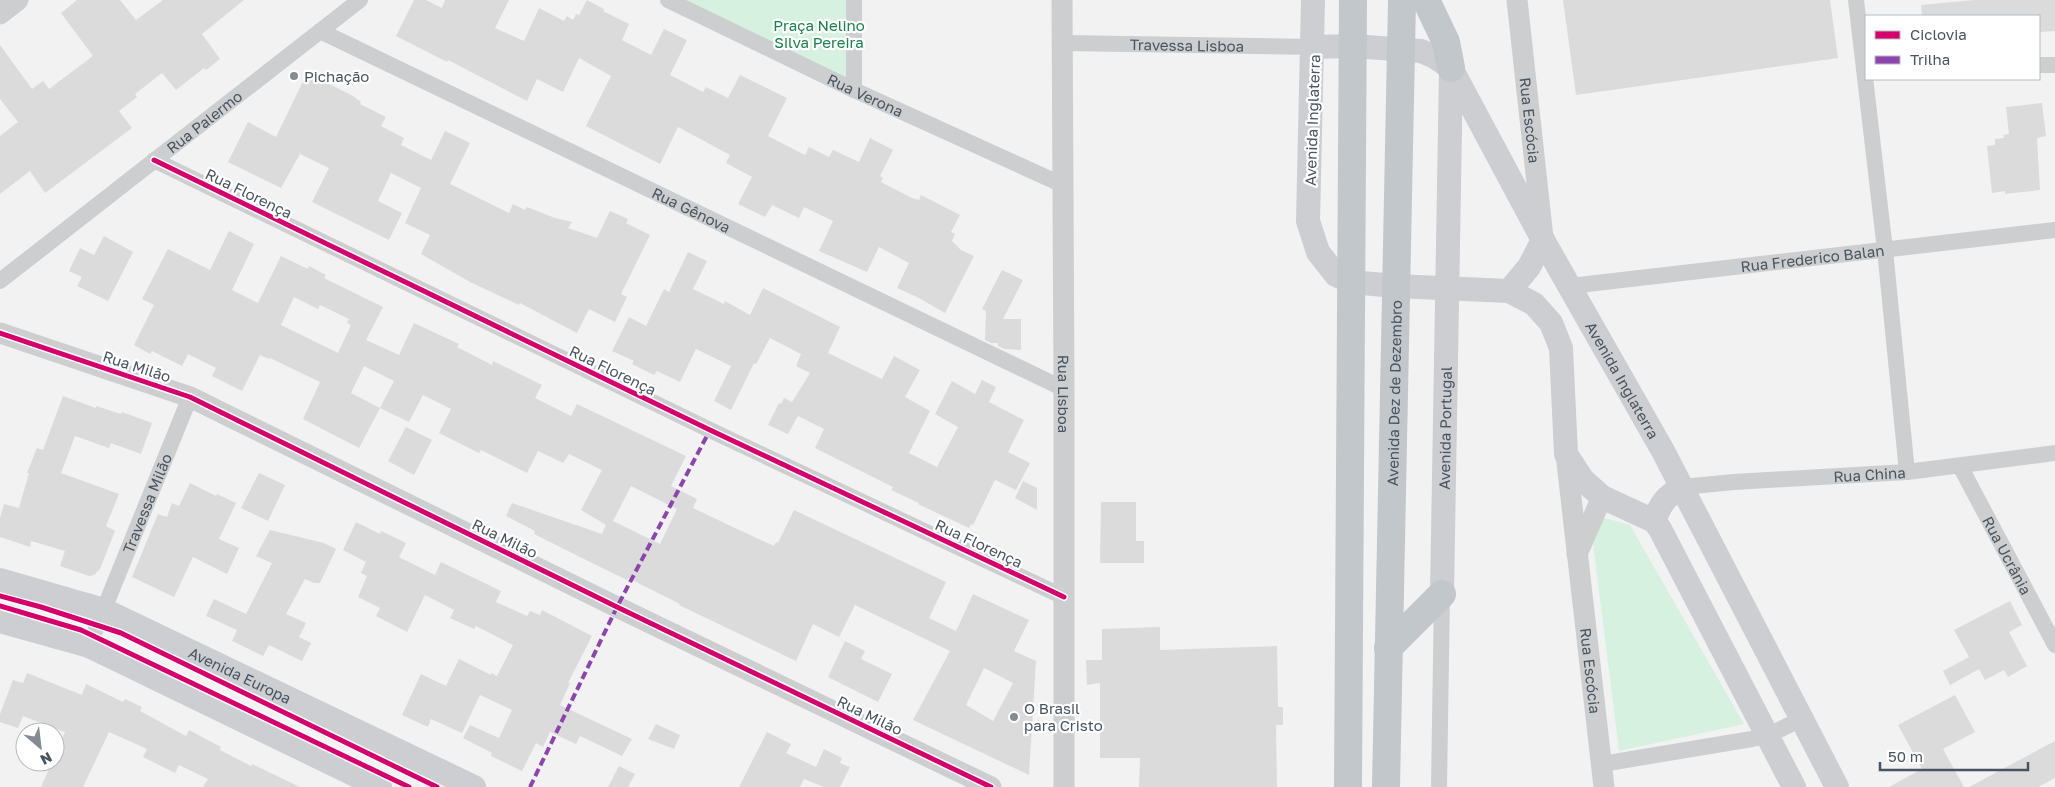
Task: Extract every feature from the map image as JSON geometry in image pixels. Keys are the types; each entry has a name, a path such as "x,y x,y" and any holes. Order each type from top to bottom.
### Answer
{"highway":[{"path":"1348,787 1353,0"},
{"name":"Avenida Dez de Dezembro","path":"1386,787 1402,0"},
{"path":"1426,0 1446,42 1451,68"},
{"path":"1388,648 1442,594"}],"main road":[{"path":"1313,0 1313,47"},
{"name":"Avenida Inglaterra","path":"1566,454 1561,348 1551,323 1534,304 1510,291 1395,286 1351,282 1336,275 1318,252 1308,221 1313,47 1352,46 1420,51 1434,56 1451,68 1543,240 1682,487 1800,719 1837,787"},
{"name":"Avenida Portugal","path":"1442,594 1451,68"},
{"path":"1510,291 1529,267 1543,240"},
{"path":"1566,454 1584,480 1602,497 1654,521 1660,529 1794,787"},
{"path":"1654,521 1662,503 1670,494 1682,487"},
{"name":"Avenida Europa","path":"0,580 104,610 474,787"},
{"path":"0,621 89,646 380,787"}],"street":[{"path":"0,14 18,0"},
{"name":"Rua Palermo","path":"0,281 360,0"},
{"name":"Rua Verona","path":"668,0 854,90 1063,185"},
{"path":"854,0 854,90"},
{"name":"Rua Lisboa","path":"1062,0 1064,787"},
{"name":"Rua Escócia","path":"1517,0 1543,240"},
{"path":"1856,0 1865,78"},
{"name":"Rua Gênova","path":"320,30 1064,389"},
{"name":"Travessa Lisboa","path":"1062,43 1313,47"},
{"path":"2040,65 2055,65"},
{"path":"1865,80 1908,472"},
{"name":"Rua Florença","path":"154,160 710,430 1064,597"},
{"name":"Rua Frederico Balan","path":"1570,286 2055,230"},
{"name":"Rua Milão","path":"0,333 190,397 617,607 991,787"},
{"name":"Travessa Milão","path":"89,646 190,397"},
{"name":"Rua China","path":"1682,487 1734,482 1908,472 2055,452"},
{"name":"Rua Escócia","path":"1566,454 1604,787"},
{"name":"Rua Ucrânia","path":"1960,466 2055,645"},
{"path":"1577,554 1602,497"},
{"name":"Avenida Portugal","path":"1439,787 1442,594"},
{"path":"1602,764 1767,736 1800,719"}],"green space":[{"name":"Praça Nelino Silva Pereira","path":"687,0 854,0 854,90"},
{"path":"1605,518 1630,525 1744,724 1619,751 1591,528"}],"building":[{"path":"77,0 120,0 136,20 163,0 244,0 202,34 220,59 206,70 204,68 176,90 162,73 135,94 137,97 119,111 132,128 45,193 30,171 0,194 0,136 18,122 0,99 0,45 32,89 43,81 49,89 93,56 61,13"},
{"path":"414,0 426,0 442,8 445,0 509,0 495,28 524,41 539,8 564,21 567,16 573,20 576,14 579,15 587,0 604,9 603,11 629,24 622,40 651,55 664,29 687,40 670,75 703,92 706,87 728,98 740,75 787,98 768,136 805,155 809,147 829,157 833,150 859,162 870,138 893,150 880,176 883,178 881,182 912,198 919,200 921,195 960,215 951,232 955,234 952,241 961,250 974,256 945,313 897,288 909,263 879,247 867,272 819,251 833,221 804,207 799,218 772,205 765,217 738,204 752,177 726,163 730,155 678,127 660,164 586,126 611,76 579,58 563,92 537,79 527,101 448,60 447,62 396,36"},
{"path":"1563,0 1830,0 1838,58 1576,95"},
{"path":"1975,0 2055,0 2055,31 2040,32 2040,15 1922,15 1921,5"},
{"path":"307,73 353,96 361,102 360,104 386,117 381,126 404,138 401,145 431,160 445,131 470,143 450,184 509,213 513,204 525,210 527,207 555,218 572,222 568,228 597,238 610,211 628,219 626,223 650,235 621,294 627,297 615,322 589,309 577,333 520,303 519,305 470,282 421,254 430,235 405,223 421,188 391,173 378,201 402,213 389,240 312,202 329,168 300,154 281,188 228,162 248,122 276,137"},
{"path":"2042,103 2046,136 2037,138 2040,190 2005,194 2005,191 1992,193 1987,146 1995,145 1995,139 2004,138 2003,135 2009,134 2006,107"},
{"path":"229,231 254,244 232,290 258,303 281,256 308,269 309,266 326,275 324,278 383,307 366,340 399,355 414,323 459,344 457,347 492,365 493,361 542,385 535,398 571,416 577,404 686,456 671,486 697,499 693,508 774,546 776,542 778,543 794,510 946,582 929,618 956,631 973,594 1029,620 1014,651 1036,661 1029,775 913,720 950,651 855,605 839,637 813,624 796,661 534,534 535,531 506,516 512,503 602,534 606,525 581,510 602,470 569,454 563,463 538,451 527,473 481,450 479,453 439,433 451,409 423,395 409,422 380,408 359,448 303,419 320,382 270,358 260,355 242,391 212,376 216,368 188,354 182,366 152,351 150,354 134,345 154,305 142,299 168,249 210,270","holes":["294,297 318,309 320,305 349,319 347,323 351,325 338,353 281,325","364,366 394,381 380,408 351,393","631,486 677,509 660,544 613,521","984,668 1013,683 993,721 966,705"]},
{"path":"104,236 133,252 108,301 77,286 82,277 69,271 80,248 94,255"},
{"path":"688,252 707,261 693,289 724,304 725,301 750,315 763,288 840,327 828,353 882,379 894,356 920,370 905,397 930,411 909,453 937,467 958,427 935,414 952,381 975,394 982,380 996,387 989,402 1024,420 1008,452 1030,463 1016,490 995,480 973,525 971,524 969,528 891,490 893,487 815,448 824,429 798,416 788,434 768,425 779,403 781,404 784,398 792,402 810,373 796,366 801,354 770,338 756,364 754,363 731,410 714,401 731,366 696,349 680,382 657,371 654,375 632,364 634,361 612,351 629,317 646,326 664,289 669,292"},
{"path":"1002,270 1023,280 1003,319 1021,319 1021,350 1005,349 998,346 998,343 991,343 985,340 986,311 982,309"},
{"path":"63,396 96,408 96,406 121,414 122,412 152,423 141,454 111,443 109,448 75,436 61,473 119,494 106,526 115,531 100,569 94,575 89,576 60,566 65,551 31,541 30,547 0,537 0,518 4,504 19,508 29,473 27,473 37,448 43,450"},
{"path":"406,427 432,440 414,475 388,461"},
{"path":"259,473 285,485 268,521 241,508"},
{"path":"1023,481 1037,488 1037,510 1015,498"},
{"path":"190,483 216,496 217,494 236,503 219,539 239,548 227,574 193,557 174,597 132,577 158,514 167,517 172,503 179,506"},
{"path":"1101,502 1136,502 1136,541 1144,541 1144,563 1100,563"},
{"path":"356,522 380,534 381,531 406,543 399,557 435,575 441,562 501,591 496,602 527,616 530,611 540,615 542,610 592,636 568,683 570,683 560,705 632,739 622,756 580,736 576,744 550,732 543,747 536,743 522,771 491,756 492,753 463,738 470,725 499,738 512,710 480,695 462,733 431,719 428,727 402,715 421,674 446,686 459,659 491,675 491,673 497,676 513,645 476,626 474,629 450,618 454,610 425,595 407,632 376,616 380,608 358,597 367,576 361,573 366,562 343,550"},
{"path":"270,530 324,543 336,549 320,583 314,583 305,579 286,614 306,623 299,637 311,643 302,661 269,645 263,656 232,641 237,630 206,616 214,599 246,614 272,563 256,556"},
{"path":"2010,601 2022,625 2009,632 2027,666 2008,677 2004,670 1985,680 1979,669 1950,685 1943,671 1969,657 1954,630"},
{"path":"1160,627 1160,650 1277,646 1278,707 1283,707 1283,725 1276,725 1277,787 1139,787 1140,758 1100,758 1100,683 1087,685 1086,660 1102,660 1102,629"},
{"path":"845,641 865,651 861,659 892,674 878,702 828,677"},
{"path":"27,673 82,695 86,684 123,702 125,699 142,707 140,711 186,736 189,730 221,747 220,750 251,766 252,764 300,787 203,787 208,779 179,765 175,773 143,757 147,749 109,732 83,787 41,787 48,772 65,772 65,722 39,722 23,716 20,722 15,722 15,727 0,722 0,714 13,680 23,683"},
{"path":"1955,695 1975,732 1943,749 1964,787 1889,787 1922,769 1898,725"},
{"path":"656,724 680,735 674,749 648,739"},
{"path":"767,732 791,744 786,753 816,767 824,749 842,758 840,763 850,767 840,787 824,787 804,779 800,787 739,787"},
{"path":"2055,741 2055,778 2038,787 1969,787"},
{"path":"619,766 635,774 628,787 608,787"}],"marked path":[{"path":"530,787 617,607 710,430"}],"cycle path":[{"path":"154,160 710,430 1064,597"},
{"path":"0,333 190,397 617,607 991,787"},
{"path":"0,596 121,633 437,787"},
{"path":"0,606 81,630 409,787"}],"place":[{"name":"Pichação","path":"294,76"},
{"name":"O Brasil para Cristo","path":"1014,717"}]}
